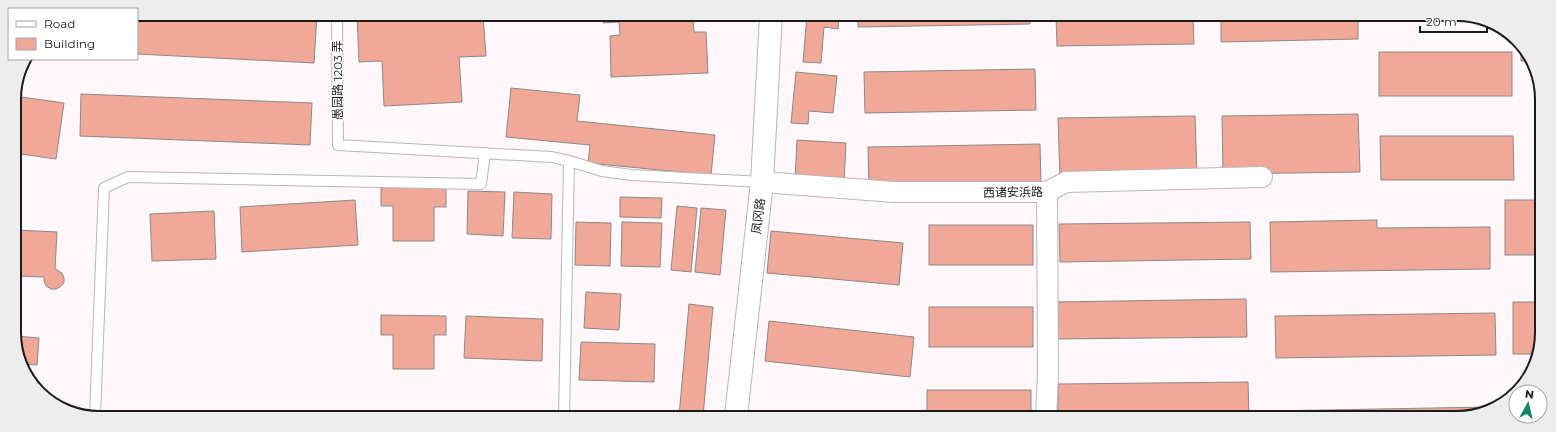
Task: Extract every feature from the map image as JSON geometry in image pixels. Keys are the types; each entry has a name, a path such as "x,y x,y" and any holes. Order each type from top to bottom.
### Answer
{"street":[{"name":"凤冈路","path":"737,411 762,182 771,21"},
{"name":"西诸安浜路","path":"762,182 894,192 1047,192 1066,182 1262,177"},
{"path":"1046,411 1048,374 1047,192"}],"lane":[{"name":"愚园路 1203 弄","path":"337,21 338,145 485,153"},
{"path":"96,411 104,188 128,177 481,184 485,153 552,157 602,171 631,175 762,182"},
{"path":"564,411 569,161"}],"building":[{"path":"138,21 317,21 314,63 138,54"},
{"path":"357,21 483,21 486,56 459,57 462,102 384,106 382,61 359,62"},
{"path":"603,21 693,21 694,32 706,32 708,73 611,77 610,36 620,35 619,22 603,23"},
{"path":"806,21 839,21 838,29 824,27 821,63 803,62"},
{"path":"858,21 1030,21 1030,24 858,27"},
{"path":"1056,21 1193,21 1194,44 1057,46"},
{"path":"1221,21 1358,21 1358,39 1221,42"},
{"path":"1379,52 1512,52 1512,96 1379,96"},
{"path":"1521,55 1525,61 1521,61"},
{"path":"1035,69 1036,110 865,113 864,72"},
{"path":"796,72 837,76 833,113 809,111 808,124 791,123"},
{"path":"511,88 580,95 577,121 715,135 711,175 588,163 590,145 506,137"},
{"path":"81,94 312,103 310,145 80,136"},
{"path":"21,97 64,103 56,159 21,154"},
{"path":"1358,114 1360,172 1223,174 1222,116"},
{"path":"1195,116 1197,174 1060,177 1058,118"},
{"path":"1380,136 1513,136 1514,180 1381,180"},
{"path":"797,140 846,143 844,183 795,180"},
{"path":"1040,144 1041,185 869,187 868,147"},
{"path":"381,187 446,187 446,207 434,207 434,241 393,241 393,206 381,206"},
{"path":"468,191 505,192 503,236 467,234"},
{"path":"514,192 552,194 551,239 512,238"},
{"path":"620,197 662,198 661,218 620,217"},
{"path":"355,200 358,245 242,252 240,207"},
{"path":"1505,200 1535,200 1535,255 1505,255"},
{"path":"677,206 697,208 691,272 671,270"},
{"path":"701,208 726,210 720,275 695,272"},
{"path":"214,211 216,259 152,261 150,214"},
{"path":"1377,220 1377,228 1490,227 1490,269 1271,272 1270,222"},
{"path":"576,222 611,223 610,266 575,265"},
{"path":"622,222 662,223 660,267 621,266"},
{"path":"1250,222 1251,259 1060,262 1059,224"},
{"path":"929,225 1033,225 1033,265 929,265"},
{"path":"21,230 57,232 55,269 62,273 64,283 56,289 51,289 46,286 44,277 21,276"},
{"path":"771,231 903,243 899,285 767,273"},
{"path":"586,292 621,294 619,330 584,328"},
{"path":"1246,299 1247,337 1056,339 1055,302"},
{"path":"1513,302 1535,302 1535,338 1532,354 1513,354"},
{"path":"689,304 713,307 703,411 679,411"},
{"path":"929,307 1033,307 1033,347 929,347"},
{"path":"1495,313 1496,355 1276,358 1275,316"},
{"path":"381,315 446,316 446,335 434,335 434,369 393,369 393,335 381,335"},
{"path":"466,316 543,319 542,361 464,358"},
{"path":"769,321 914,337 910,377 765,361"},
{"path":"21,336 39,338 37,365 28,364 22,348"},
{"path":"581,342 655,344 654,382 579,380"},
{"path":"1248,382 1249,411 1058,411 1058,384"},
{"path":"927,390 1031,390 1031,411 927,411"},
{"path":"1482,407 1462,411 1270,411"}]}
